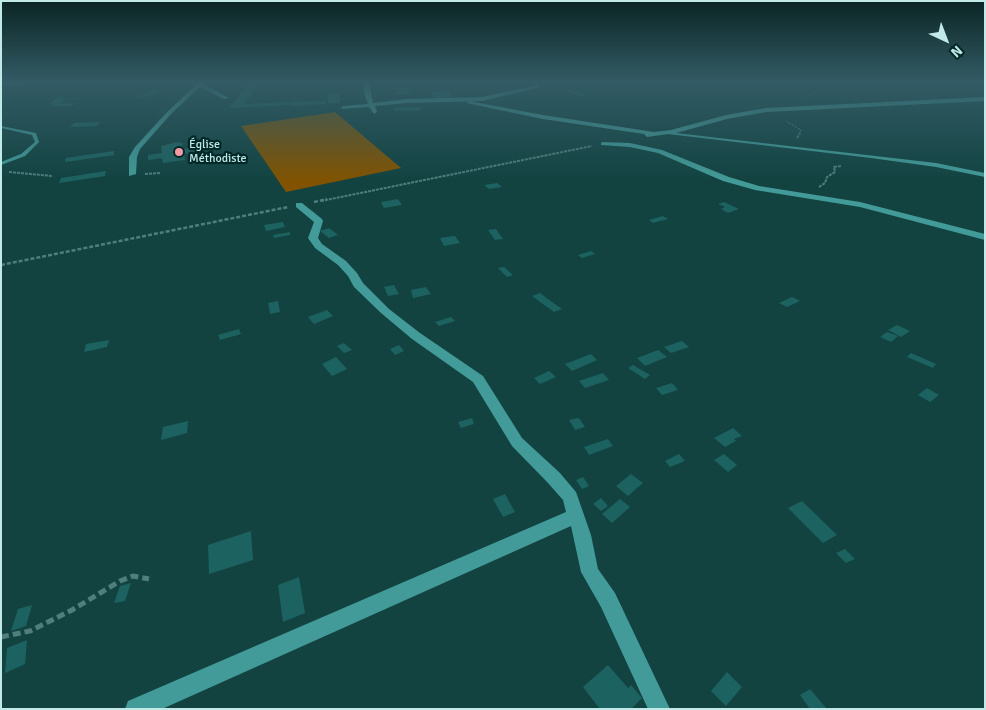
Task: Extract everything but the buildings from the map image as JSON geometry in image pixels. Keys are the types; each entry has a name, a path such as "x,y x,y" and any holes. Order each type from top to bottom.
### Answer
{"street":[{"path":"132,174 133,157 137,148 166,115"},
{"path":"532,115 660,134 871,156 936,165 985,175"},
{"path":"647,135 660,134 737,115"},
{"path":"603,144 630,145 660,150 740,184 771,191 832,199 895,213 985,237"},
{"path":"798,195 813,190"},
{"path":"299,205 319,221 313,238 318,246 342,263 368,295 416,336 478,379 517,442 554,478 570,498 590,572 608,600 659,709"},
{"path":"136,709 576,516"}],"lane":[{"path":"1,127 34,134 37,142 23,155 1,164"}],"path":[{"path":"1,265 603,144"},
{"path":"813,190 825,183 827,177 835,172 834,167 841,166"},
{"path":"1,173 52,176"},
{"path":"1,637 30,631 72,610 120,581 134,576 149,580"}],"shaded area":[{"path":"314,115 339,115 401,168 286,192 241,126"}],"place":[{"name":"Église Méthodiste","path":"179,152"}]}
